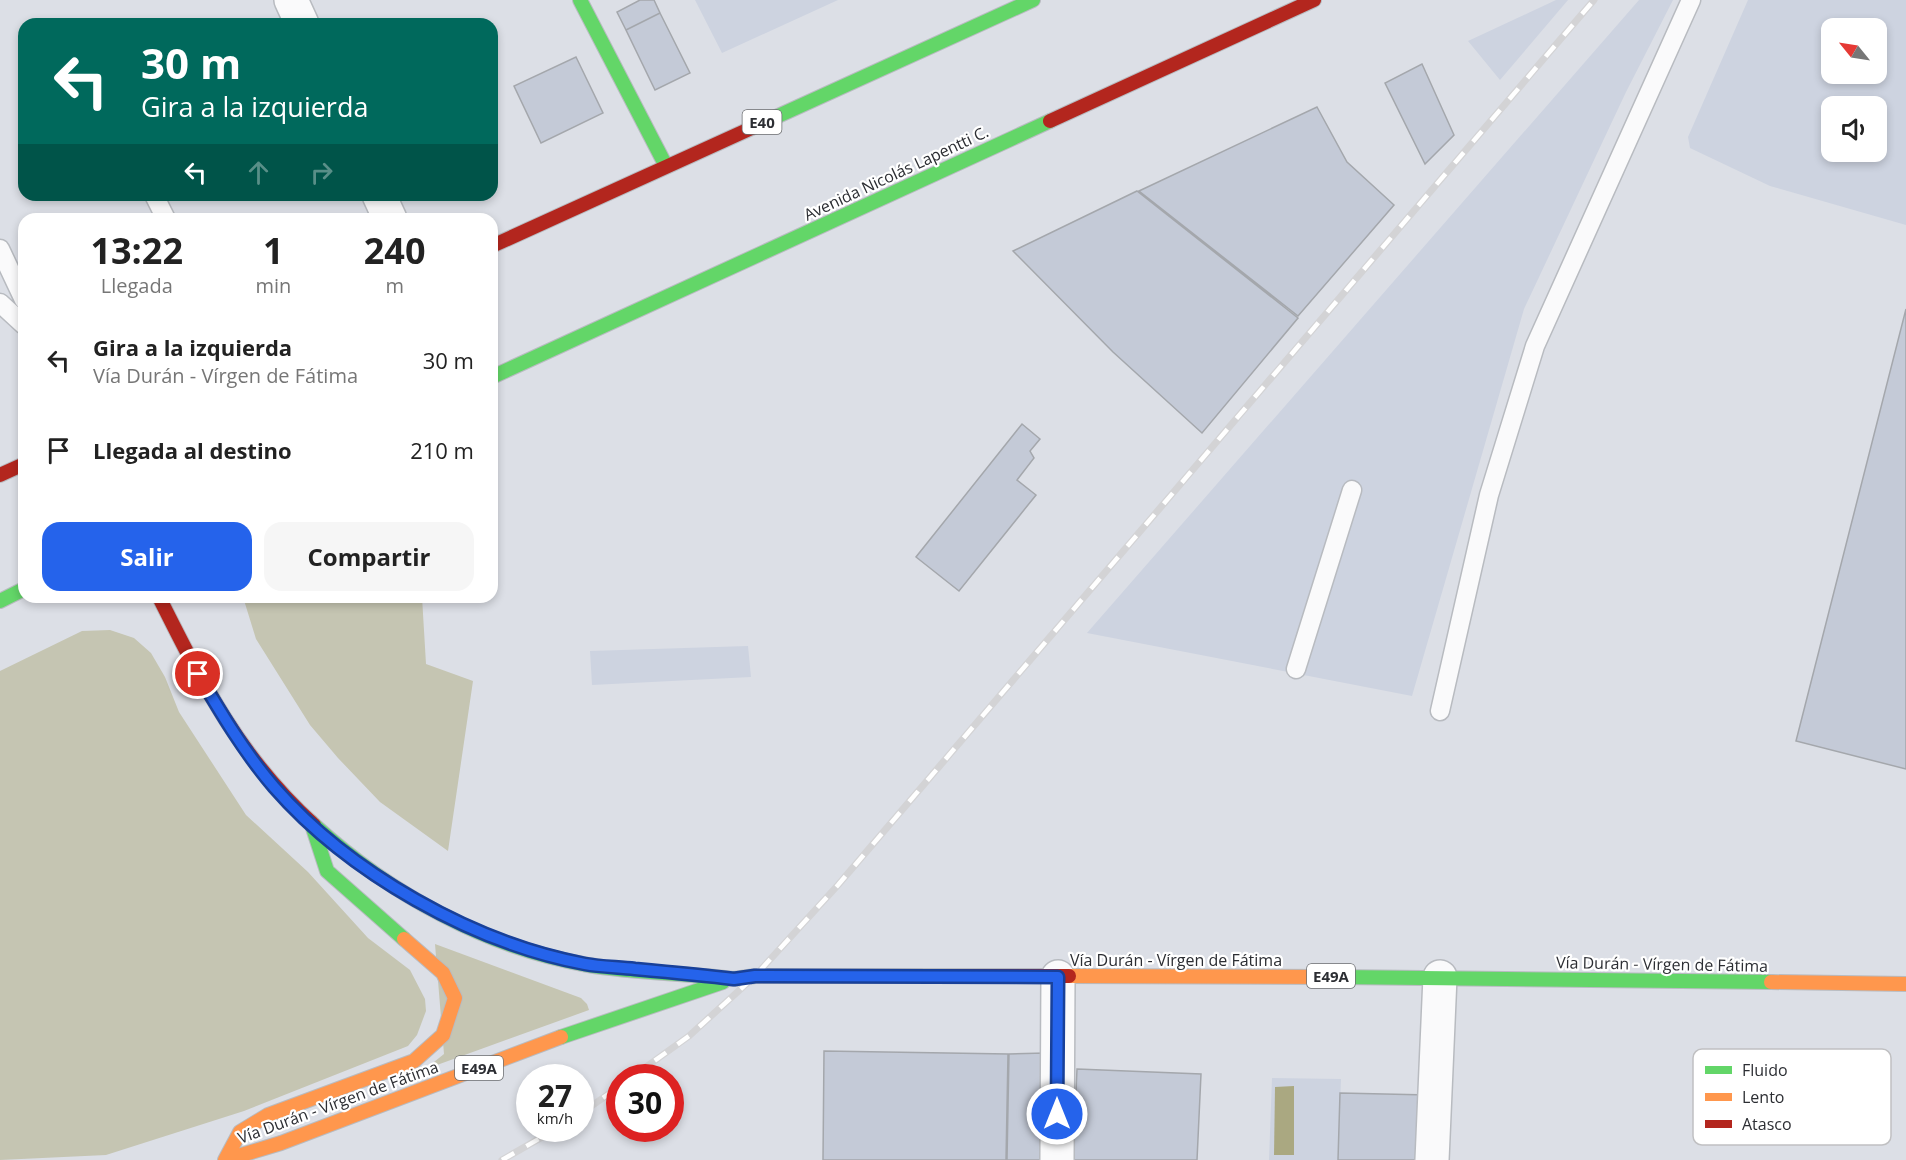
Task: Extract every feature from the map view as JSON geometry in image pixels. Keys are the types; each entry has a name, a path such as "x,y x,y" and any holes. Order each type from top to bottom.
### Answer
{"main road":[{"path":"580,0 666,166"},
{"name":"E40","path":"498,243 1033,0"},
{"name":"Avenida Nicolás Lapentti C.","path":"498,373 1314,0"},
{"path":"0,475 18,467"},
{"path":"0,601 18,592"},
{"name":"Vía Durán - Vírgen de Fátima","path":"162,603 226,723 274,787 327,839 388,884 450,919 510,944 585,964 734,979"},
{"path":"225,1160 240,1132 268,1115 414,1061 443,1035 455,998 443,973 327,872 311,822"},
{"name":"Vía Durán - Vírgen de Fátima","path":"225,1160 281,1143 545,1042 734,979 755,976 1440,977 1906,984"}],"street":[{"path":"291,0 299,18"},
{"path":"1057,1160 1058,977"},
{"path":"1432,1160 1440,977"}],"lane":[{"path":"1440,711 1489,495 1535,346 1691,0"},
{"path":"0,249 18,287"},
{"path":"0,303 18,320"},
{"path":"1296,669 1352,490"}],"shaded area":[{"path":"695,0 838,0 722,53"},
{"path":"1556,0 1568,0 1500,80 1468,41"},
{"path":"1639,0 1673,0 1626,92 1524,309 1412,696 1087,633"},
{"path":"1748,0 1906,0 1906,225 1770,186 1690,148 1688,137"},
{"path":"748,646 751,677 592,685 590,651"},
{"path":"1272,1078 1341,1079 1338,1160 1269,1160"},
{"path":"1294,1086 1294,1155 1274,1155 1275,1087"}],"green space":[{"path":"245,603 422,603 426,664 473,681 448,851 380,802 338,758 310,725 256,639"},
{"path":"110,630 134,638 151,653 165,677 179,712 246,815 308,872 368,938 410,970 425,999 426,1011 417,1035 408,1046 244,1111 106,1155 0,1160 0,671 82,631"},
{"path":"435,944 581,998 589,1010 437,1065 434,1062 444,1054"}],"building":[{"path":"640,0 654,0 660,13 626,30 617,12"},
{"path":"660,13 690,73 655,90 626,30"},
{"path":"576,57 603,113 541,143 514,86"},
{"path":"1422,64 1454,135 1425,164 1385,83"},
{"path":"1317,107 1347,162 1394,205 1298,316 1139,191"},
{"path":"1137,191 1298,318 1202,433 1113,352 1013,251"},
{"path":"1906,309 1906,769 1796,741"},
{"path":"1022,424 1040,439 1030,451 1034,458 1017,480 1036,495 959,591 916,557"},
{"path":"824,1051 1008,1054 1006,1160 823,1160"},
{"path":"1045,1053 1042,1160 1007,1160 1009,1054"},
{"path":"1077,1069 1201,1074 1197,1160 1073,1160"},
{"path":"1340,1093 1428,1095 1423,1160 1338,1160"}],"railway":[{"path":"650,1064 689,1036 755,976 838,885 1594,0"},
{"path":"594,1104 606,1096"},
{"path":"502,1160 534,1142"}],"traffic: fast":[{"path":"580,0 666,166"},
{"path":"767,121 1033,0"},
{"path":"498,374 1050,121"},
{"path":"0,601 18,592"},
{"path":"311,822 327,871 404,939"},
{"path":"314,825 343,850 407,895 477,931 513,946 550,957 606,968 734,979 755,976 869,976"},
{"path":"1340,977 1771,982"},
{"path":"561,1037 723,982"}],"traffic: slow":[{"path":"225,1160 240,1132 268,1115 414,1061 443,1035 455,998 443,973 404,939"},
{"path":"1069,976 1340,977"},
{"path":"1771,982 1906,984"},
{"path":"225,1160 281,1143 561,1037"}],"traffic: jam":[{"path":"1050,121 1314,0"},
{"path":"498,243 767,121"},
{"path":"0,475 18,467"},
{"path":"162,603 208,690 244,747 288,800 314,825"},
{"path":"869,976 1069,976"}],"route":[{"path":"198,674 226,723 274,787 327,839 388,884 450,919 510,944 585,964 734,979 755,976 1058,977 1057,1114"}]}
